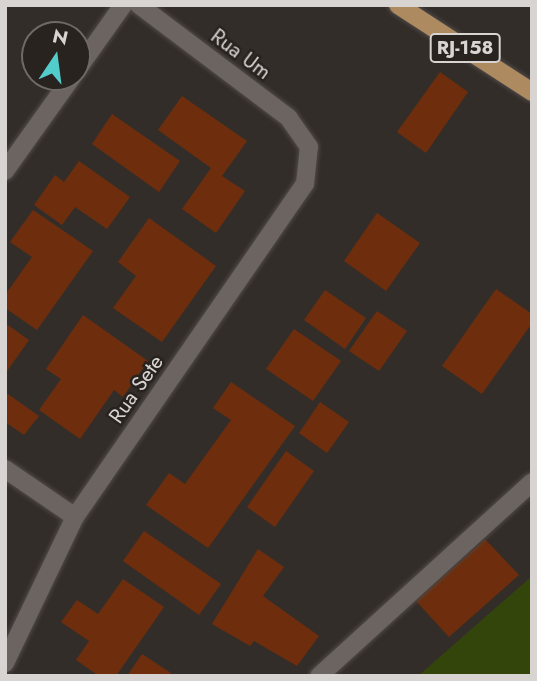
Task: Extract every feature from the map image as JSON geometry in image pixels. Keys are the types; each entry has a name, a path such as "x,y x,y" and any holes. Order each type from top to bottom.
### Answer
{"main road":[{"name":"RJ-158","path":"398,5 532,92"}],"street":[{"path":"91,50 123,5"},
{"name":"Rua Um","path":"139,5 289,118 309,146"},
{"path":"5,171 62,91"},
{"name":"Rua Sete","path":"5,663 75,517 305,184 309,146"},
{"path":"5,469 75,517"},
{"path":"319,676 532,482"}],"green space":[{"path":"532,576 532,676 418,676"}],"building":[{"path":"440,72 468,92 426,153 397,132"},
{"path":"182,96 247,141 222,176 245,191 216,233 182,209 211,168 158,130"},
{"path":"112,114 180,161 159,192 92,144"},
{"path":"79,161 130,197 107,229 75,207 62,225 34,205 55,175 64,182"},
{"path":"33,210 93,251 37,330 5,308 5,295 32,257 10,242"},
{"path":"377,213 420,243 386,291 344,261"},
{"path":"149,218 216,266 162,342 113,308 136,276 118,262"},
{"path":"496,289 532,314 532,323 482,394 442,366"},
{"path":"325,290 366,318 345,349 304,320"},
{"path":"377,311 407,331 379,371 349,351"},
{"path":"83,315 148,361 123,397 114,390 80,439 39,410 61,379 46,369"},
{"path":"5,323 29,340 5,374"},
{"path":"294,329 341,361 313,401 266,369"},
{"path":"231,382 295,426 208,548 146,505 169,473 185,484 231,420 213,408"},
{"path":"5,392 39,416 24,435 5,422"},
{"path":"320,402 349,422 327,453 299,433"},
{"path":"286,451 314,471 275,527 247,507"},
{"path":"144,531 221,584 199,615 123,561"},
{"path":"485,539 519,575 449,637 416,601"},
{"path":"258,549 284,567 263,596 319,636 297,666 254,641 250,646 212,624"},
{"path":"123,579 164,607 116,676 99,676 76,660 89,641 61,622 77,600 98,614"},
{"path":"142,654 171,673 169,676 127,676"}]}
